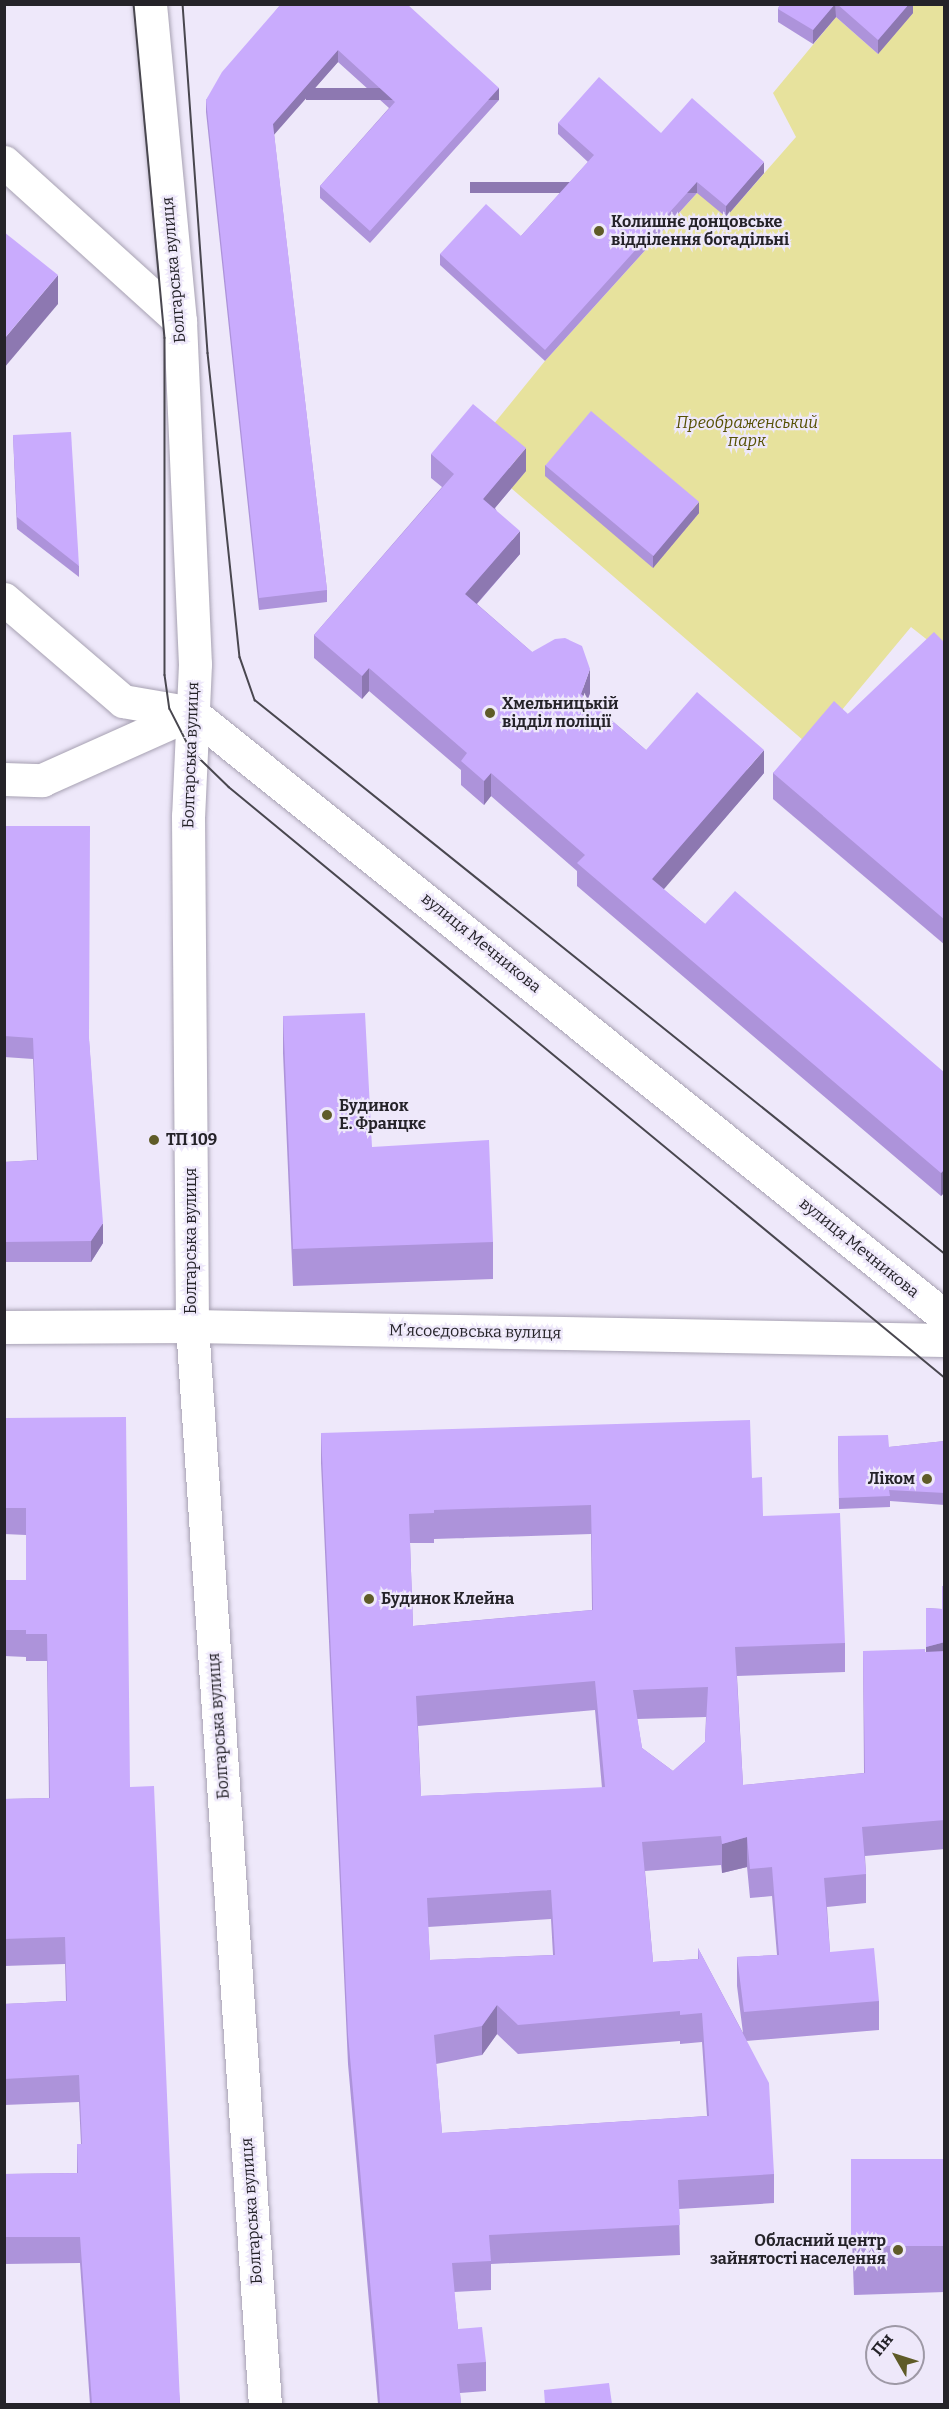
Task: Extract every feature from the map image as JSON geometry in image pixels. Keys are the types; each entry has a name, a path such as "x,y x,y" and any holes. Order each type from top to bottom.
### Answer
{"street":[{"name":"Болгарська вулиця","path":"150,4 180,321 195,664 188,816 192,1326 265,2404"},
{"path":"4,162 180,321"},
{"name":"вулиця Мечникова","path":"4,599 123,701 192,713 945,1316"},
{"path":"4,780 42,780 192,713"},
{"name":"Мʼясоєдовська вулиця","path":"4,1327 192,1326 945,1340"}],"green space":[{"name":"Преображенський парк","path":"904,5 944,5 944,653 911,627 811,747 511,488 526,471 484,436 545,361 698,192 726,217 796,137 773,93 836,17 878,54"}],"building":[{"path":"281,4 407,4 499,88 370,231 320,186 395,102 338,50 273,124 327,590 259,598 206,100 222,72"},
{"path":"780,4 835,4 813,30 778,9"},
{"path":"837,4 909,4 878,40"},
{"name":"Колишнє донцовське відділення богадільні","path":"599,77 661,133 692,98 764,162 726,206 697,182 545,350 440,254 486,204 521,236 594,155 558,123"},
{"path":"4,232 58,275 4,339"},
{"path":"473,404 526,448 483,499 520,531 465,594 532,652 555,639 565,638 582,646 590,669 581,694 646,750 697,692 764,750 652,879 705,924 735,891 945,1073 945,1169 941,1173 577,863 585,855 491,773 484,781 461,761 467,753 369,668 362,676 314,635 454,474 431,454"},
{"path":"591,411 699,502 653,556 545,465"},
{"path":"71,432 79,566 17,517 13,435"},
{"path":"934,632 945,643 945,920 773,773 834,701 848,714"},
{"path":"4,826 90,826 89,1038 103,1223 91,1241 4,1242 4,1162 38,1160 33,1038 4,1036"},
{"name":"Будинок Е. Францкє","path":"365,1013 372,1147 489,1140 493,1242 293,1249 283,1016"},
{"path":"126,1417 130,1787 154,1786 180,2404 92,2404 80,2237 4,2237 4,2174 78,2173 77,2144 82,2144 79,2075 4,2079 4,2004 67,2001 65,1937 4,1939 4,1799 50,1798 47,1634 26,1634 26,1630 4,1630 4,1580 26,1580 26,1508 4,1508 4,1418"},
{"path":"750,1420 752,1478 762,1477 763,1516 840,1513 845,1643 735,1647 743,1785 865,1773 863,1651 925,1649 925,1652 945,1651 945,1820 862,1827 866,1874 824,1878 830,1952 874,1948 879,2001 744,2012 737,1957 779,1955 772,1867 750,1869 747,1837 722,1844 721,1836 642,1842 653,1962 699,1959 698,1948 769,2083 774,2174 678,2180 680,2225 489,2235 491,2261 452,2263 458,2329 482,2327 486,2362 457,2364 461,2404 380,2404 348,2035 321,1433","holes":["591,1505 593,1610 413,1626 409,1514 434,1513 434,1510","595,1681 605,1787 421,1796 416,1696","708,1687 705,1742 673,1771 642,1748 633,1690","551,1890 555,1955 430,1960 427,1898","497,2005 518,2025 680,2011 680,2015 702,2013 709,2116 442,2133 434,2035 482,2026"]},
{"path":"888,1435 889,1447 945,1441 945,1493 889,1490 890,1496 839,1498 838,1436"},
{"path":"942,1586 945,1586 945,1642 926,1647 926,1608 942,1609"},
{"path":"851,2159 944,2159 944,2246 851,2246"},
{"path":"609,2383 612,2404 545,2404 544,2390"}],"tram line":[{"path":"134,4 165,338 165,675 170,709 191,750 229,787 944,1377"},
{"path":"183,4 208,353 240,657 255,700 944,1253"}],"place":[{"name":"Колишнє донцовське відділення богадільні","path":"599,231"},
{"name":"Хмельницькій відділ поліції","path":"490,713"},
{"name":"Будинок Е. Францкє","path":"327,1115"},
{"name":"ТП 109","path":"154,1140"},
{"name":"Ліком","path":"927,1479"},
{"name":"Будинок Клейна","path":"369,1599"},
{"name":"Обласний центр зайнятості населення","path":"898,2250"}]}
